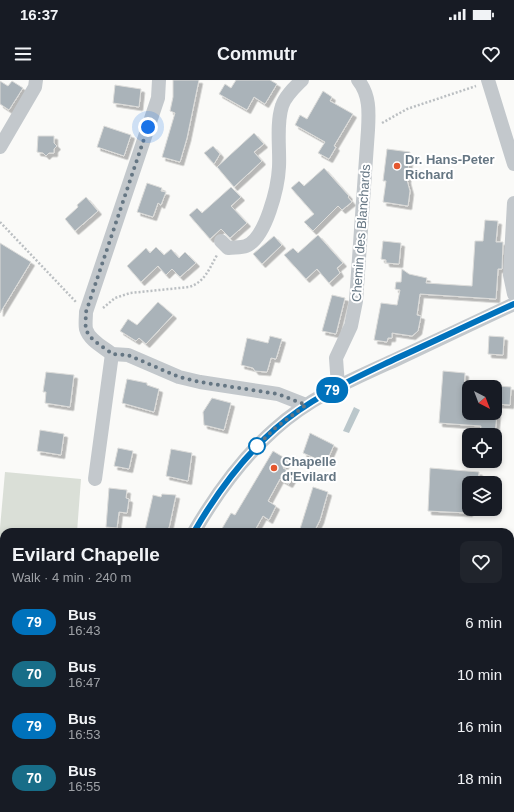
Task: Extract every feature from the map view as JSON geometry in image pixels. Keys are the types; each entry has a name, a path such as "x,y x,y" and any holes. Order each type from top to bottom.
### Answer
{"street":[{"path":"0,146 35,87 36,80"},
{"path":"159,80 158,98 86,312 86,329 93,340 102,345 112,354 128,355 179,377 200,382 278,394 306,405"},
{"path":"225,244 247,246 261,232 271,209 279,168 279,132 282,106 292,90 302,80"},
{"name":"Chemin des Blanchards","path":"338,386 336,358 351,326 356,301 368,130 368,109 365,89 358,80"},
{"path":"488,81 514,164"},
{"path":"514,203 510,275 514,294"},
{"path":"197,528 221,490 246,459 274,429 306,405 338,386 514,304"},
{"path":"95,479 112,354"}],"path":[{"path":"368,130 408,109 488,81"},
{"path":"0,222 86,312"},
{"path":"101,313 103,308 115,298 130,293 189,287 198,284 205,277 225,244"}],"shaded area":[{"path":"354,407 360,410 349,433 343,431"},
{"path":"5,472 81,479 77,528 0,528"}],"building":[{"path":"173,80 199,80 187,138 180,162 162,157 175,113 170,111 173,97"},
{"path":"236,80 270,80 277,84 265,104 254,97 247,110 219,94 225,84 231,88"},
{"path":"0,81 8,86 12,81 23,88 9,110 0,104"},
{"path":"115,85 141,89 139,107 113,103"},
{"path":"323,91 332,97 330,101 353,114 334,146 336,147 329,159 318,153 325,142 295,125 300,115 307,119"},
{"path":"104,126 131,135 124,156 97,147"},
{"path":"254,133 264,144 254,152 262,161 234,187 217,167"},
{"path":"38,136 54,136 54,143 57,146 54,149 54,153 49,153 46,156 43,153 37,152"},
{"path":"213,146 220,154 214,164 204,153"},
{"name":"Dr. Hans-Peter Richard","path":"387,149 410,152 407,180 410,191 408,206 383,202 386,181 383,181"},
{"path":"324,168 349,196 348,197 352,202 342,210 338,206 313,231 304,222 314,214 291,188 299,181 304,186"},
{"path":"147,183 162,188 161,191 166,192 161,205 158,203 153,217 137,212"},
{"path":"231,187 241,197 231,206 247,223 230,238 221,229 210,239 189,215 197,208 202,213"},
{"path":"86,197 98,211 75,231 65,219"},
{"path":"485,220 498,221 496,242 503,242 502,269 498,269 496,299 420,294 417,315 421,316 418,331 412,336 392,333 392,338 388,338 387,342 374,340 381,303 397,305 400,290 395,289 396,282 401,282 402,269 409,274 427,278 426,283 472,286 475,241 483,241"},
{"path":"318,235 343,263 337,268 340,273 329,283 317,269 306,279 284,255 293,248 298,253"},
{"path":"274,236 282,245 262,264 253,254"},
{"path":"383,241 401,243 399,264 386,263 386,260 381,259"},
{"path":"0,243 31,262 0,313"},
{"path":"156,247 164,255 171,249 179,258 185,252 196,263 180,277 172,269 166,275 158,266 141,282 127,266 146,248 150,253"},
{"path":"332,295 345,298 336,334 322,331"},
{"path":"158,302 173,315 146,344 139,338 136,341 120,331 128,319 137,325"},
{"path":"270,336 282,339 276,359 271,358 267,372 255,371 253,368 241,365 247,338 268,343"},
{"path":"489,336 504,337 503,355 488,354"},
{"path":"443,371 465,373 465,380 462,380 462,420 496,420 496,428 481,428 481,426 439,423"},
{"path":"46,372 74,375 70,407 45,403 46,392 43,392"},
{"path":"127,379 147,383 147,385 159,389 154,412 122,403"},
{"path":"502,386 511,387 510,405 502,404"},
{"path":"212,398 231,403 224,430 204,425 203,412"},
{"path":"40,430 64,434 61,455 37,451"},
{"path":"310,433 334,445 326,463 303,453"},
{"path":"118,448 133,451 129,469 114,466"},
{"path":"171,449 192,453 188,481 166,476"},
{"path":"273,451 288,460 283,468 295,474 289,484 280,479 268,501 276,506 269,520 263,516 256,528 222,528 231,513 235,515"},
{"path":"430,468 479,472 479,476 462,476 462,513 428,511"},
{"path":"313,487 328,492 320,520 316,528 300,528"},
{"path":"109,488 127,490 126,498 129,499 127,513 119,512 117,528 106,527"},
{"path":"162,494 176,495 169,528 145,528 153,495 161,497"}],"bus line":[{"name":"79","path":"196,528 221,490 257,446 274,429 306,405 338,386 514,304"}],"place":[{"name":"Dr. Hans-Peter Richard","path":"397,166"},
{"name":"Chapelle d'Evilard","path":"274,468"}],"route":[{"path":"148,127 86,312 86,329 93,340 102,345 112,354 128,355 179,377 200,382 278,394 306,405 274,429 257,446"}]}
